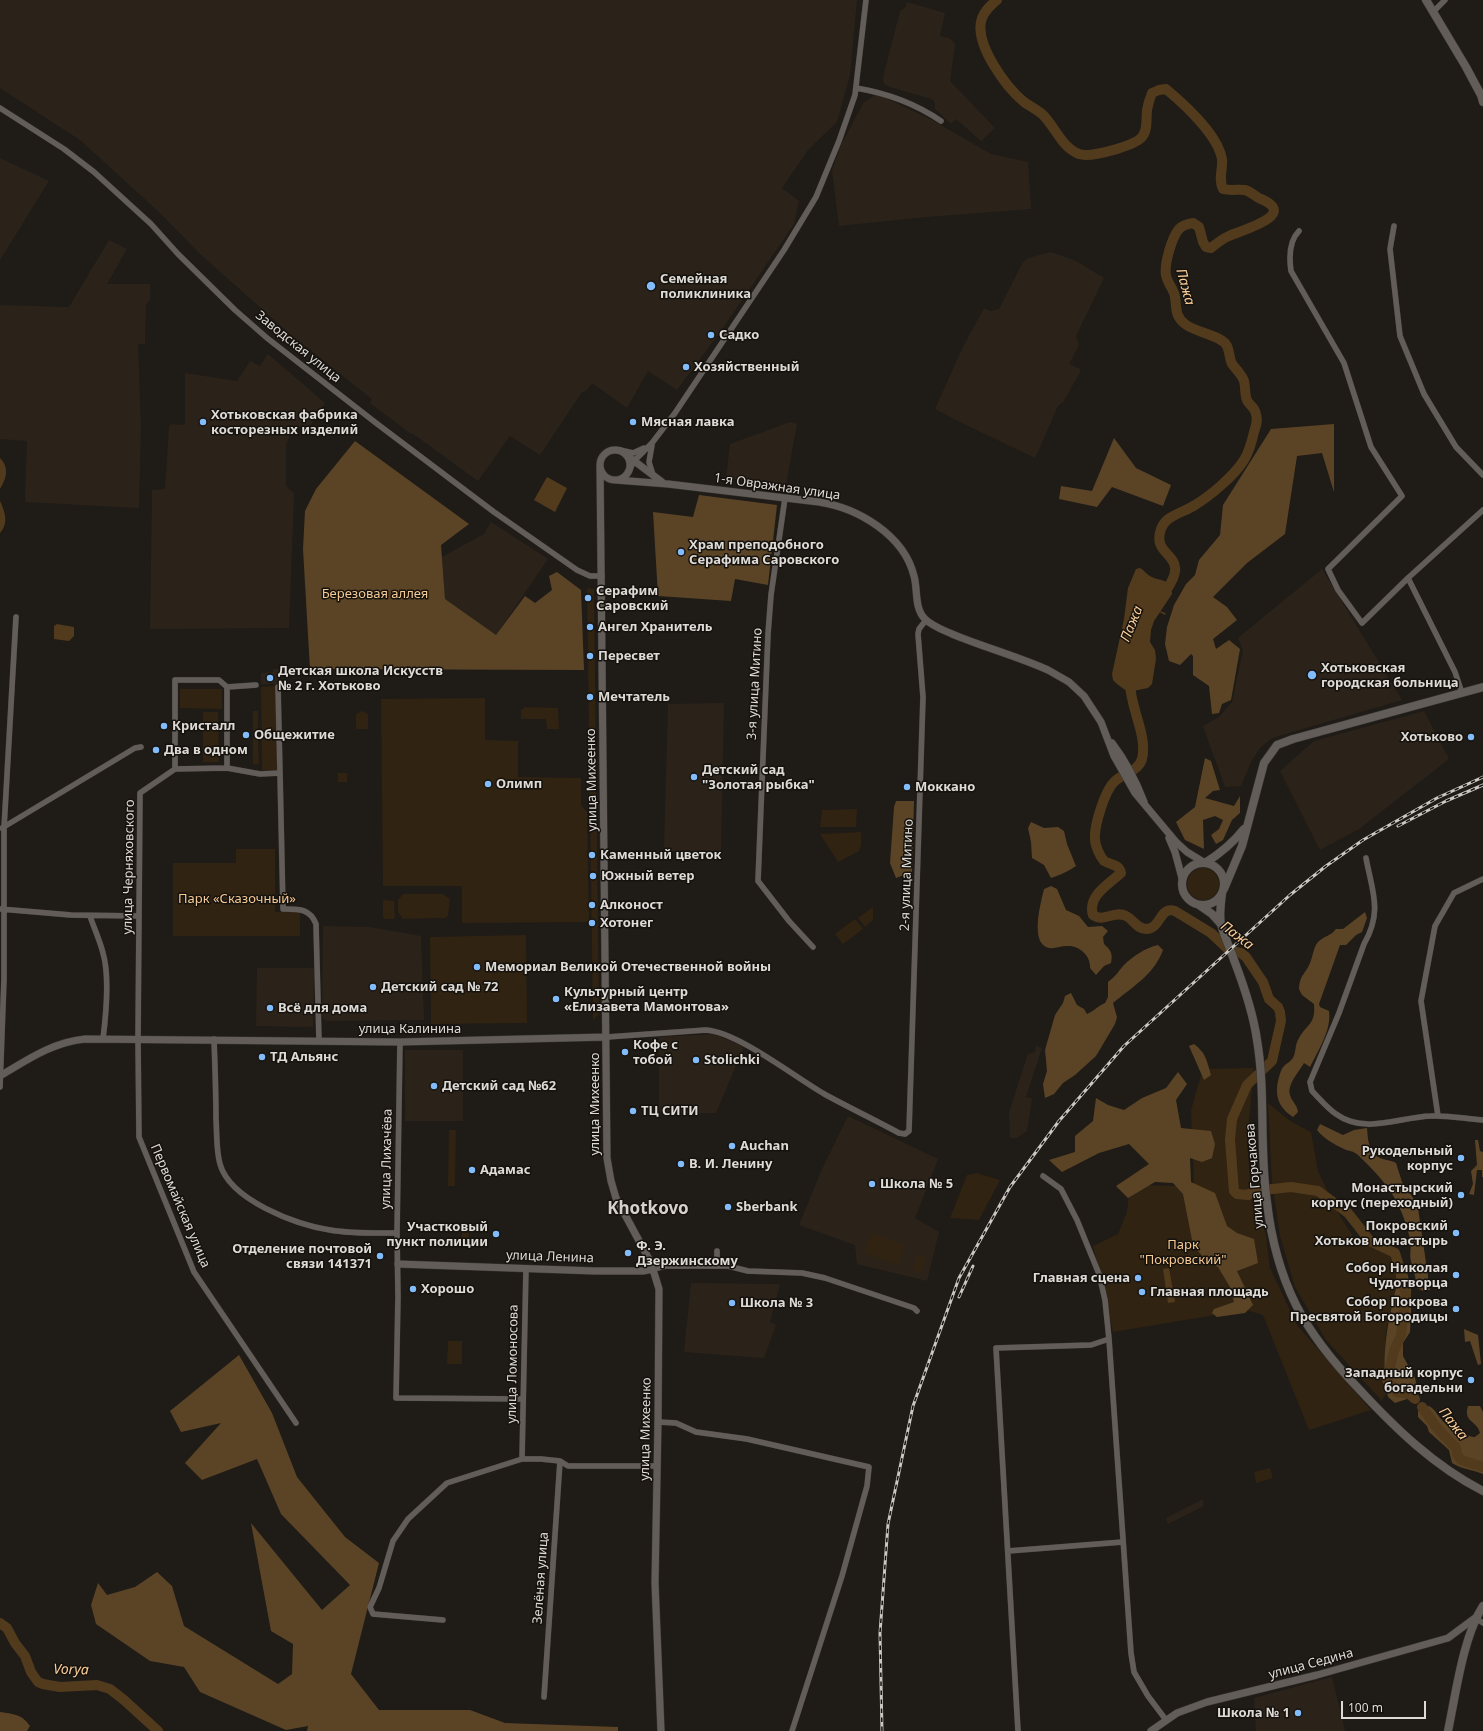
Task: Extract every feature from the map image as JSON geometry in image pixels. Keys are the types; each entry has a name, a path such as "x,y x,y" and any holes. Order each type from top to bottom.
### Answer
{"main road":[{"path":"1426,0 1434,11 1481,95 1483,102"},
{"path":"1197,904 1212,904 1218,899 1223,891 1242,846 1264,763 1277,746 1293,738 1483,687"},
{"path":"1221,924 1212,914 1186,897 1181,884 1182,878 1191,866 1205,862 1221,854 1233,844 1247,825"},
{"path":"1205,862 1211,864 1221,872 1223,878 1221,924"},
{"name":"улица Горчакова","path":"1221,924 1243,985 1255,1025 1262,1090 1266,1200 1274,1247 1280,1268 1296,1305 1316,1339 1346,1376 1394,1426 1442,1467 1483,1491"},
{"path":"1448,1731 1468,1639 1475,1618 1483,1606"}],"street":[{"path":"601,494 604,486 625,476 634,461 653,442 678,408 806,216 828,172 849,113 856,88 866,0"},
{"path":"1434,11 1445,0"},
{"path":"856,88 880,92 928,112 941,121"},
{"name":"Заводская улица","path":"0,108 64,149 94,172 151,224 178,254 235,310 267,338 376,423 497,514 577,570 590,576 602,576"},
{"path":"1394,226 1390,249 1400,336 1424,394 1456,447 1483,475"},
{"path":"1300,231 1295,235 1288,256 1291,271 1344,363 1371,447 1402,496 1328,569 1338,590 1362,623 1408,578 1483,510"},
{"path":"615,480 604,475 600,466 602,457 608,451 620,450 634,453 653,442"},
{"path":"653,442 649,462 652,473 656,478"},
{"path":"620,450 656,478 668,484"},
{"path":"627,455 630,469"},
{"name":"улица Михеенко","path":"600,466 607,1037 607,1158 611,1181 619,1204 653,1269 659,1289 658,1466 654,1583 660,1731"},
{"name":"1-я Овражная улица","path":"615,480 668,484 811,501 839,506 863,517 883,532 908,558 915,577 918,607 926,620"},
{"name":"3-я улица Митино","path":"785,498 769,618 764,703 758,871 760,884 789,921 813,947"},
{"path":"1408,578 1455,672 1462,693"},
{"path":"0,1087 4,980 1,909 2,828 16,617"},
{"path":"926,620 933,625 962,638 1036,665 1060,676 1076,688 1084,696 1101,722 1109,740 1145,805 1165,831 1187,852 1205,862"},
{"name":"2-я улица Митино","path":"607,1037 714,1031 720,1032 750,1048 825,1095 899,1133 907,1133 910,1126 922,723 922,679 918,634 926,620"},
{"path":"256,685 227,687 219,680 176,680 175,769 227,768 260,774 280,773"},
{"path":"227,687 227,768"},
{"path":"278,687 283,909 306,911 311,915 316,924 319,1041"},
{"path":"2,828 135,748 140,747"},
{"name":"улица Черняховского","path":"138,1039 140,793 175,769"},
{"path":"1165,831 1175,852 1182,878"},
{"path":"1366,858 1376,908 1370,934 1364,944 1339,1012 1310,1082 1310,1087 1312,1091 1337,1115 1357,1123 1372,1124 1438,1116 1483,1120"},
{"path":"1438,1116 1421,1001 1425,978 1435,926 1454,892 1483,879"},
{"path":"1,909 71,916 139,916"},
{"path":"90,916 104,954 106,973 106,1014 103,1039"},
{"name":"улица Калинина","path":"0,1075 55,1045 76,1040 214,1039 400,1042 607,1037"},
{"name":"Первомайская улица","path":"138,1039 139,1137 194,1272 296,1423"},
{"path":"214,1039 217,1152 223,1174 232,1186 252,1202 301,1223 340,1232 397,1234"},
{"name":"улица Лихачёва","path":"400,1042 396,1398 523,1399"},
{"path":"1043,1176 1061,1189 1077,1220 1099,1274 1105,1300 1131,1652 1134,1672 1148,1696 1166,1720"},
{"path":"717,1251 717,1266"},
{"name":"улица Ленина","path":"398,1264 636,1271 653,1269"},
{"path":"653,1269 666,1266 728,1266 748,1271 802,1273 825,1278 914,1308 917,1311"},
{"name":"улица Ломоносова","path":"522,1459 526,1268"},
{"path":"1018,1731 996,1348 1091,1345 1109,1339"},
{"path":"658,1422 676,1423 696,1432 747,1439 869,1467 867,1486 842,1576 792,1731"},
{"path":"443,1620 373,1614 370,1607 380,1588 393,1541 408,1519 447,1483 522,1459 560,1461 568,1466 658,1466"},
{"name":"Зелёная улица","path":"544,1697 560,1461"},
{"path":"1008,1551 1123,1542"},
{"path":"1475,1618 1483,1623"},
{"name":"улица Седина","path":"1152,1731 1177,1712 1207,1702 1317,1675 1448,1638 1475,1618"}],"shaded area":[{"path":"0,0 857,0 850,75 837,122 808,150 782,188 799,201 794,224 725,325 677,390 648,371 627,408 592,383 586,391 582,392 540,455 510,436 478,481 370,403 372,399 290,334 199,253 160,213 80,140 0,88"},
{"path":"907,2 945,13 940,36 949,38 954,42 955,46 950,81 995,128 981,141 956,119 951,124 935,109 935,103 932,99 884,84 883,77 900,11 905,8"},
{"path":"877,94 932,120 991,154 1028,162 1031,209 926,217 839,226 832,170 841,145 864,102"},
{"path":"0,158 49,181 0,260"},
{"path":"109,240 127,249 107,284 150,284 150,300 146,304 145,344 138,344 141,425 139,508 25,502 27,441 0,439 0,305 69,307"},
{"path":"1051,252 1076,261 1104,278 1076,336 1079,345 1069,364 1080,369 1080,372 1064,401 1058,406 1035,458 935,409 962,349 984,308 991,311 999,309 1023,262 1028,258"},
{"path":"268,354 325,403 307,431 294,425 286,445 286,486 294,493 289,628 150,629 152,490 165,489 169,427 171,424 185,425 185,373 237,381 250,361 260,366"},
{"path":"790,422 797,424 786,485 726,478 730,444"},
{"path":"491,522 548,559 496,635 445,599 442,557 484,534"},
{"name":"Хотьковская городская больница","path":"1322,569 1402,700 1272,738 1260,748 1251,762 1241,786 1225,787 1203,726 1219,717 1232,702 1243,650 1238,638"},
{"name":"Детская школа Искусств № 2 г. Хотьково","path":"273,669 279,669 279,684 261,684 261,673 273,672"},
{"name":"Детский сад \"Золотая рыбка\"","path":"724,703 721,852 664,851 668,704"},
{"path":"1424,711 1449,759 1359,829 1320,850 1280,771 1314,741"},
{"name":"Детский сад № 72","path":"323,926 370,927 421,936 424,1020 325,1021 322,1016"},
{"path":"257,968 314,968 313,1027 256,1026"},
{"path":"714,1034 742,1046 743,1049 716,1113 662,1114 659,1110 659,1037"},
{"path":"1036,1046 1042,1048 1026,1097 1032,1098 1027,1131 1017,1138 1010,1138 1009,1112 1028,1054 1035,1052"},
{"name":"Детский сад №62","path":"405,1050 463,1050 463,1121 405,1121"},
{"name":"Школа № 5","path":"848,1116 938,1159 915,1218 939,1232 927,1281 857,1264 855,1245 799,1225 822,1169"},
{"name":"Школа № 3","path":"691,1283 780,1284 770,1322 776,1325 764,1358 684,1352"},
{"path":"1203,1499 1204,1506 1168,1524 1166,1518"},
{"name":"Школа № 1","path":"1332,1677 1345,1731 1256,1731 1254,1698"}],"green space":[{"path":"1334,424 1334,492 1322,453 1297,456 1285,534 1247,563 1213,597 1227,607 1237,620 1213,639 1216,649 1229,640 1240,649 1231,700 1222,704 1219,713 1212,714 1209,686 1193,675 1193,656 1191,654 1180,665 1169,661 1165,644 1167,627 1174,605 1186,584 1195,575 1199,560 1220,535 1223,505 1271,429"},
{"path":"1114,438 1136,468 1171,485 1163,506 1112,487 1097,507 1059,499 1061,486 1092,491"},
{"name":"Березовая аллея","path":"355,441 469,524 441,545 445,599 496,635 525,596 535,603 552,590 549,576 557,572 581,590 584,670 310,669 303,549 305,511 316,489"},
{"path":"699,495 777,505 768,585 735,579 731,601 658,596 653,512 693,517"},
{"path":"587,588 594,589 599,1014 593,1020"},
{"path":"276,686 278,770 262,770 261,687"},
{"path":"180,689 222,689 222,709 180,708"},
{"path":"485,698 485,740 518,741 518,777 581,778 581,805 587,812 589,922 462,923 462,886 383,886 381,699"},
{"path":"525,707 558,708 559,729 547,729 546,719 521,719 521,710"},
{"path":"253,711 258,711 258,731 253,731"},
{"path":"362,711 368,714 368,729 356,729 356,714"},
{"path":"203,712 218,712 219,762 203,762"},
{"path":"253,738 258,738 259,764 253,764"},
{"path":"1205,758 1211,761 1220,790 1213,791 1205,798 1234,806 1240,796 1240,813 1232,820 1223,840 1216,844 1211,835 1219,829 1223,820 1215,816 1203,820 1204,849 1185,840 1176,822 1195,807"},
{"path":"338,773 347,773 347,782 338,782"},
{"path":"896,801 914,801 912,872 896,878 890,863 894,807"},
{"path":"857,809 856,827 820,827 822,810"},
{"path":"1031,822 1044,828 1058,827 1064,831 1067,844 1076,866 1051,878 1044,865 1032,858 1028,828"},
{"path":"861,832 861,845 859,851 838,862 820,834"},
{"name":"Парк «Сказочный»","path":"236,849 275,849 275,912 300,912 300,936 173,936 173,863 236,863"},
{"path":"1200,868 1206,868 1216,875 1219,884 1218,890 1212,897 1206,900 1200,900 1190,893 1187,887 1187,881 1194,871"},
{"path":"1051,886 1057,889 1066,910 1079,916 1088,927 1102,926 1108,931 1103,937 1104,944 1111,952 1111,963 1104,966 1096,975 1090,968 1089,959 1080,949 1071,946 1049,948 1043,945 1039,939 1039,912 1044,889"},
{"path":"403,894 443,894 450,899 448,916 445,918 403,919 398,912 398,900"},
{"path":"383,901 394,901 395,918 393,919 385,919 383,917"},
{"path":"873,907 873,920 865,927 858,918"},
{"path":"1365,912 1367,918 1362,932 1356,935 1346,945 1340,945 1319,1004 1320,1007 1329,1011 1328,1025 1324,1040 1310,1067 1304,1063 1290,1087 1290,1095 1297,1107 1298,1112 1293,1117 1284,1109 1278,1100 1277,1089 1281,1070 1293,1058 1296,1044 1310,1024 1313,1016 1314,1004 1302,995 1299,989 1300,980 1310,963 1316,944 1336,929 1343,929"},
{"path":"855,919 863,929 843,944 835,934"},
{"path":"526,935 527,1023 431,1024 430,937"},
{"path":"1158,945 1163,950 1154,967 1142,980 1113,1003 1117,1017 1115,1024 1096,1056 1075,1075 1063,1083 1054,1094 1045,1098 1043,1084 1047,1071 1045,1050 1055,1015 1063,1003 1065,996 1071,993 1077,1005 1084,1009 1087,1014 1089,1013 1105,1003 1108,997 1108,982 1123,966 1139,953"},
{"path":"1194,1044 1204,1054 1211,1075 1204,1080 1189,1046"},
{"name":"Парк \"Покровский\"","path":"1254,1068 1247,1141 1251,1193 1266,1235 1270,1268 1297,1325 1371,1410 1309,1430 1263,1315 1246,1310 1113,1332 1093,1246 1118,1234 1127,1212 1130,1185 1194,1186 1191,1110 1203,1069"},
{"path":"1178,1072 1187,1084 1176,1100 1181,1128 1211,1131 1215,1144 1212,1158 1202,1162 1190,1158 1191,1182 1215,1193 1227,1226 1237,1233 1254,1239 1258,1263 1237,1271 1253,1305 1245,1313 1217,1317 1212,1313 1214,1309 1234,1302 1230,1287 1218,1267 1203,1257 1193,1245 1183,1194 1173,1183 1155,1182 1128,1198 1116,1186 1149,1164 1129,1144 1099,1153 1062,1172 1049,1160 1075,1152 1075,1136 1093,1121 1096,1098 1108,1105 1124,1110 1142,1098 1166,1088"},
{"path":"1268,1103 1290,1121 1311,1132 1318,1171 1338,1213 1353,1236 1393,1257 1397,1286 1386,1330 1384,1361 1387,1392 1382,1401 1326,1340 1295,1287 1280,1236 1272,1182"},
{"path":"1320,1124 1343,1135 1354,1130 1367,1128 1369,1145 1373,1152 1380,1158 1396,1163 1402,1182 1416,1202 1418,1208 1430,1290 1423,1291 1417,1288 1410,1258 1411,1242 1402,1213 1391,1192 1377,1174 1356,1154 1337,1145 1320,1133 1317,1130"},
{"path":"449,1130 456,1130 455,1186 448,1186"},
{"path":"1475,1140 1478,1140 1480,1151 1483,1152 1483,1177 1482,1170 1477,1170 1474,1195 1469,1194 1473,1184 1471,1171 1477,1165"},
{"path":"977,1173 1000,1180 979,1220 950,1218 967,1175"},
{"path":"462,1232 469,1233 468,1245 461,1244"},
{"path":"872,1233 905,1245 898,1265 864,1253"},
{"path":"918,1254 926,1257 921,1273 912,1270"},
{"path":"1401,1266 1406,1269 1411,1288 1410,1332 1403,1343 1403,1356 1415,1378 1418,1391 1407,1399 1395,1403 1388,1397 1385,1357 1389,1318 1397,1286 1395,1268"},
{"path":"1464,1329 1478,1335 1481,1364 1478,1365 1470,1341 1465,1342"},
{"path":"448,1341 462,1341 462,1364 447,1364"},
{"path":"239,1355 272,1413 297,1477 345,1537 379,1563 351,1674 379,1710 470,1710 505,1723 618,1727 618,1731 307,1731 308,1726 286,1730 200,1692 184,1667 150,1661 96,1624 91,1605 98,1583 107,1595 135,1587 157,1572 172,1586 184,1626 278,1684 292,1674 293,1644 271,1631 251,1523 322,1610 350,1585 281,1514 257,1459 202,1480 185,1463 221,1423 181,1432 170,1411"},
{"path":"1429,1406 1448,1426 1462,1434 1475,1437 1480,1433 1467,1416 1467,1412 1468,1406 1480,1406 1483,1412 1483,1474 1452,1463 1449,1450 1429,1432 1427,1426 1418,1417 1418,1411"},
{"path":"1270,1468 1273,1478 1256,1483 1254,1472"},
{"path":"0,1712 13,1714 20,1717 30,1726 27,1731 0,1731"}],"water":[{"path":"0,458 5,466 6,474 0,489"},
{"path":"547,477 567,488 555,512 534,500"},
{"path":"0,501 5,513 5,521 3,529 0,533"},
{"path":"1140,568 1153,578 1167,582 1172,594 1154,621 1151,630 1150,642 1155,650 1156,659 1152,684 1148,688 1128,692 1113,680 1112,674 1124,619 1128,588 1136,569"},
{"path":"57,624 74,627 74,636 69,641 54,639 54,626"},
{"path":"1169,1268 1175,1302 1168,1303 1163,1269"}],"waterway":[{"name":"Пажа","path":"997,0 986,10 983,15 980,28 982,40 993,64 1017,95 1024,102 1042,114 1067,146 1073,151 1085,155 1102,153 1130,144 1142,137 1145,131 1147,110 1152,93 1166,89 1191,111 1214,140 1222,159 1221,178 1223,189 1247,191 1271,205 1274,211 1271,216 1264,221 1226,237 1211,248 1206,247 1203,242 1199,227 1193,223 1185,225 1176,233 1169,251 1166,264 1166,275 1174,294 1179,318 1190,327 1224,342 1228,348 1232,364 1243,379 1247,400 1255,410 1257,421 1247,454 1234,473 1208,496 1190,508 1171,517 1163,524 1159,539 1161,547 1174,563 1175,571 1172,582 1162,596"},
{"path":"1161,612 1165,614"},
{"name":"Пажа","path":"1130,681 1130,691 1143,740 1142,759 1134,770 1114,782 1107,793 1101,809 1096,825 1095,842 1099,854 1104,861 1117,866 1121,873 1105,886 1096,896 1092,908 1093,915 1101,918 1117,914 1126,916 1138,926 1146,929 1155,925 1166,912 1170,910 1175,911 1211,933 1229,950 1241,953 1246,957 1263,982 1269,999 1278,1007 1281,1021 1272,1061 1247,1085 1232,1119 1230,1140 1234,1191 1237,1194 1248,1195 1254,1191 1291,1187 1318,1191 1348,1213 1370,1241 1395,1253 1406,1295 1401,1335 1394,1351 1387,1380 1397,1392 1409,1394 1415,1399"},
{"name":"Пажа","path":"1422,1407 1437,1428 1456,1448 1457,1454 1461,1460 1483,1467"},
{"name":"Vorya","path":"0,1623 7,1628 15,1643 25,1656 31,1672 38,1682 60,1687 97,1685 110,1689 158,1731"}],"railway":[{"path":"882,1731 880,1633 888,1524 913,1406 959,1278 1010,1187 1059,1121 1124,1046 1290,895 1326,866 1363,840 1437,798 1483,777"},
{"path":"1398,826 1446,801 1483,785"},
{"path":"959,1297 973,1266"}],"place":[{"name":"Семейная поликлиника","path":"651,286"},
{"name":"Садко","path":"711,335"},
{"name":"Хозяйственный","path":"686,367"},
{"name":"Хотьковская фабрика косторезных изделий","path":"203,422"},
{"name":"Мясная лавка","path":"633,422"},
{"name":"Храм преподобного Серафима Саровского","path":"681,552"},
{"name":"Серафим Саровский","path":"588,598"},
{"name":"Ангел Хранитель","path":"590,627"},
{"name":"Пересвет","path":"590,656"},
{"name":"Хотьковская городская больница","path":"1312,675"},
{"name":"Детская школа Искусств № 2 г. Хотьково","path":"270,678"},
{"name":"Мечтатель","path":"590,697"},
{"name":"Кристалл","path":"164,726"},
{"name":"Общежитие","path":"246,735"},
{"name":"Хотьково","path":"1471,737"},
{"name":"Два в одном","path":"156,750"},
{"name":"Детский сад \"Золотая рыбка\"","path":"694,777"},
{"name":"Олимп","path":"488,784"},
{"name":"Моккано","path":"907,787"},
{"name":"Каменный цветок","path":"592,855"},
{"name":"Южный ветер","path":"593,876"},
{"name":"Алконост","path":"592,905"},
{"name":"Хотонег","path":"592,923"},
{"name":"Мемориал Великой Отечественной войны","path":"477,967"},
{"name":"Детский сад № 72","path":"373,987"},
{"name":"Культурный центр «Елизавета Мамонтова»","path":"556,999"},
{"name":"Всё для дома","path":"270,1008"},
{"name":"Кофе с тобой","path":"625,1052"},
{"name":"ТД Альянс","path":"262,1057"},
{"name":"Stolichki","path":"696,1060"},
{"name":"Детский сад №62","path":"434,1086"},
{"name":"ТЦ СИТИ","path":"633,1111"},
{"name":"Auchan","path":"732,1146"},
{"name":"Рукодельный корпус","path":"1461,1158"},
{"name":"В. И. Ленину","path":"681,1164"},
{"name":"Адамас","path":"472,1170"},
{"name":"Школа № 5","path":"872,1184"},
{"name":"Монастырский корпус (переходный)","path":"1461,1195"},
{"name":"Sberbank","path":"728,1207"},
{"name":"Покровский Хотьков монастырь","path":"1456,1233"},
{"name":"Участковый пункт полиции","path":"496,1234"},
{"name":"Ф. Э. Дзержинскому","path":"628,1253"},
{"name":"Отделение почтовой связи 141371","path":"380,1256"},
{"name":"Собор Николая Чудотворца","path":"1456,1275"},
{"name":"Главная сцена","path":"1138,1278"},
{"name":"Хорошо","path":"413,1289"},
{"name":"Главная площадь","path":"1142,1292"},
{"name":"Школа № 3","path":"732,1303"},
{"name":"Собор Покрова Пресвятой Богородицы","path":"1456,1309"},
{"name":"Западный корпус богадельни","path":"1471,1380"},
{"name":"Школа № 1","path":"1298,1713"}],"district":[{"name":"Khotkovo","path":"648,1209"}]}
